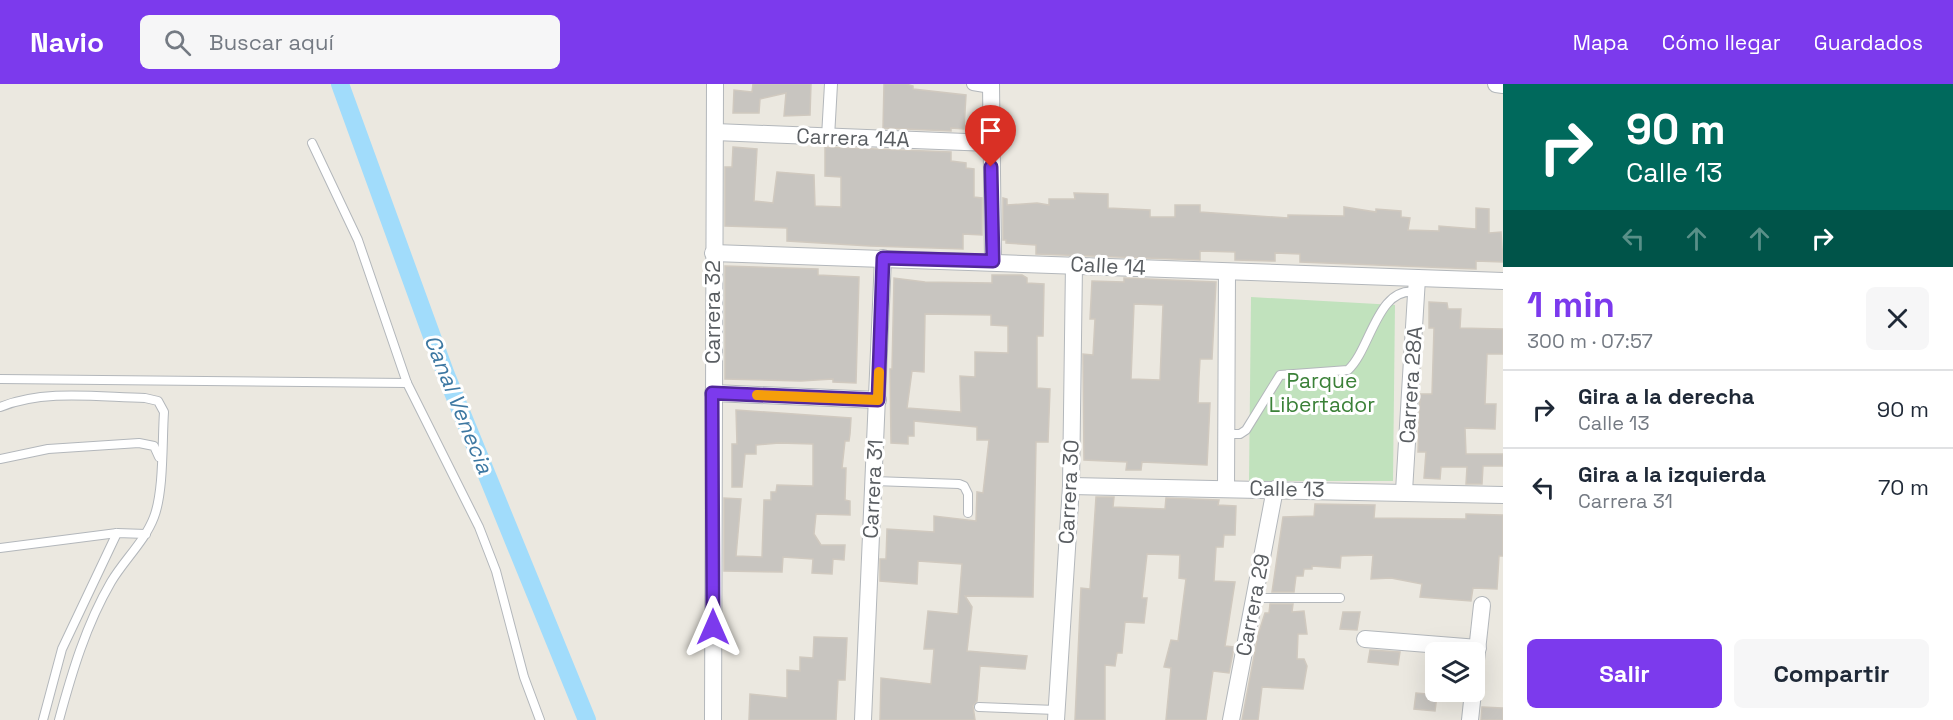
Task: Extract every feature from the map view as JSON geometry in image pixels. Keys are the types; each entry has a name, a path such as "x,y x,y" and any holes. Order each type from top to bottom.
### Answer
{"street":[{"name":"Carrera 32","path":"713,720 712,393 715,84"},
{"path":"828,137 831,84"},
{"path":"973,84 991,85 993,261"},
{"path":"1496,84 1503,85"},
{"name":"Carrera 14A","path":"715,132 990,143"},
{"name":"Calle 14","path":"713,253 1074,264 1417,285 1503,281"},
{"name":"Carrera 31","path":"863,720 883,258"},
{"name":"Carrera 30","path":"1056,715 1071,486 1074,264"},
{"path":"1226,489 1227,272"},
{"name":"Carrera 28A","path":"1404,491 1417,285"},
{"path":"712,393 878,400"},
{"name":"Calle 13","path":"1071,486 1404,491 1503,495"},
{"name":"Carrera 29","path":"1231,720 1275,489"},
{"path":"1479,642 1482,605"},
{"path":"1365,639 1425,644"},
{"path":"1470,720 1472,702"}],"lane":[{"path":"312,143 358,240 407,383 479,527 496,571 524,677 540,720"},
{"path":"1225,434 1239,434 1246,430 1280,375 1348,370 1374,323 1393,297 1417,285"},
{"path":"0,379 407,383"},
{"path":"0,407 22,398 50,396 145,398 158,401 164,412 155,516 146,534 112,582 91,620 59,720"},
{"path":"0,459 48,449 139,443 154,446 160,463"},
{"path":"874,481 959,484 964,486 968,494 968,513"},
{"path":"0,548 117,533 146,534"},
{"path":"43,720 62,649 117,533"},
{"path":"1254,598 1340,598"},
{"path":"979,707 1056,715"}],"green space":[{"name":"Parque Libertador","path":"1251,297 1395,305 1393,481 1249,481"}],"building":[{"path":"753,84 811,84 810,115 784,116 786,93 760,99 759,113 733,113 734,90 752,92"},
{"path":"884,84 906,84 913,86 913,89 966,95 964,129 951,128 951,131 883,128"},
{"path":"733,147 757,149 754,201 773,203 777,172 814,175 815,206 841,207 841,177 825,176 825,147 951,152 951,161 966,163 966,168 974,169 974,197 982,198 982,235 963,234 963,249 870,246 787,241 787,228 725,226 725,167 732,167"},
{"path":"1074,193 1108,194 1108,208 1150,210 1150,217 1175,217 1175,205 1200,205 1200,212 1288,218 1288,215 1344,216 1344,207 1376,212 1376,209 1401,211 1401,217 1410,218 1408,230 1439,231 1439,226 1476,229 1476,208 1489,209 1489,233 1501,232 1503,262 1476,261 1476,269 1300,262 1300,254 1275,253 1275,261 1235,260 1235,252 1200,251 1200,260 1036,254 1036,245 1006,243 1006,240 1003,240 1003,198 1007,199 1007,205 1037,203 1049,205 1049,199 1075,199"},
{"path":"725,266 818,269 818,275 859,277 856,383 833,382 833,379 801,381 725,379"},
{"path":"992,275 1022,275 1027,278 1027,283 1044,284 1043,336 1037,336 1037,388 1050,389 1048,442 1036,442 1033,597 965,596 972,607 967,651 1027,656 1025,669 980,666 977,701 973,706 975,720 880,720 881,678 931,684 934,649 924,649 928,611 958,614 962,564 918,561 917,584 880,581 880,559 886,559 887,529 934,532 934,516 976,521 977,492 983,493 989,440 977,440 977,427 914,421 914,436 908,436 908,444 891,443 890,369 892,369 894,278 925,282 992,283","holes":["925,314 991,315 991,325 1008,326 1008,353 975,352 975,377 960,376 961,412 907,408 912,371 924,372"]},
{"path":"1124,278 1216,282 1212,359 1200,359 1199,377 1198,403 1210,403 1207,465 1142,462 1141,470 1126,470 1127,462 1084,460 1083,354 1093,355 1095,319 1090,319 1092,281 1124,282","holes":["1134,304 1163,305 1160,380 1131,379"]},
{"path":"1429,302 1447,303 1448,309 1461,309 1460,328 1503,329 1503,354 1487,354 1485,404 1496,404 1495,429 1465,428 1466,454 1503,454 1503,466 1483,466 1482,484 1466,484 1467,467 1441,467 1440,479 1424,478 1426,452 1418,452 1420,394 1432,394 1434,328 1429,328"},
{"path":"736,410 851,418 849,441 845,441 842,468 846,468 845,500 850,501 850,515 816,514 814,534 821,545 845,545 844,560 833,559 832,574 812,573 813,559 783,557 782,572 724,571 724,498 741,499 736,556 762,557 764,500 771,500 771,492 776,492 777,485 813,486 813,444 779,443 756,445 756,454 745,454 742,487 732,487 732,444 737,444"},
{"path":"1096,497 1114,497 1113,507 1165,509 1166,498 1219,500 1218,505 1236,506 1235,535 1224,535 1223,547 1216,547 1214,581 1235,582 1225,646 1234,647 1229,673 1213,671 1206,720 1166,720 1171,668 1164,667 1171,640 1178,641 1186,579 1179,578 1180,555 1147,554 1142,598 1147,598 1144,623 1125,622 1122,653 1117,653 1115,666 1105,665 1105,720 1075,720 1081,588 1090,589"},
{"path":"1315,504 1375,505 1374,518 1466,519 1466,514 1503,515 1503,556 1499,556 1497,589 1473,588 1471,601 1420,597 1422,584 1391,578 1371,579 1373,555 1341,556 1340,568 1312,566 1312,569 1304,569 1303,576 1296,576 1294,592 1272,592 1283,517 1314,516"},
{"path":"1270,604 1293,604 1292,612 1304,611 1307,634 1298,634 1297,659 1304,659 1307,666 1303,689 1262,687 1258,720 1242,720 1258,635 1265,613 1269,613"},
{"path":"1343,612 1360,612 1357,630 1340,629"},
{"path":"814,637 847,638 845,680 838,680 836,720 749,720 750,694 787,698 787,670 800,671 800,657 813,658"},
{"path":"1370,650 1400,652 1398,665 1368,662"},
{"path":"1416,693 1425,694 1425,702 1436,702 1435,711 1414,709"},
{"path":"1482,707 1503,708 1503,720 1481,720"}],"waterway":[{"name":"Canal Venecia","path":"340,84 446,375 587,720"}],"slow traffic":[{"path":"757,395 878,400 879,372"}],"route":[{"path":"713,627 712,393 878,400 883,258 993,261 991,167"}]}
